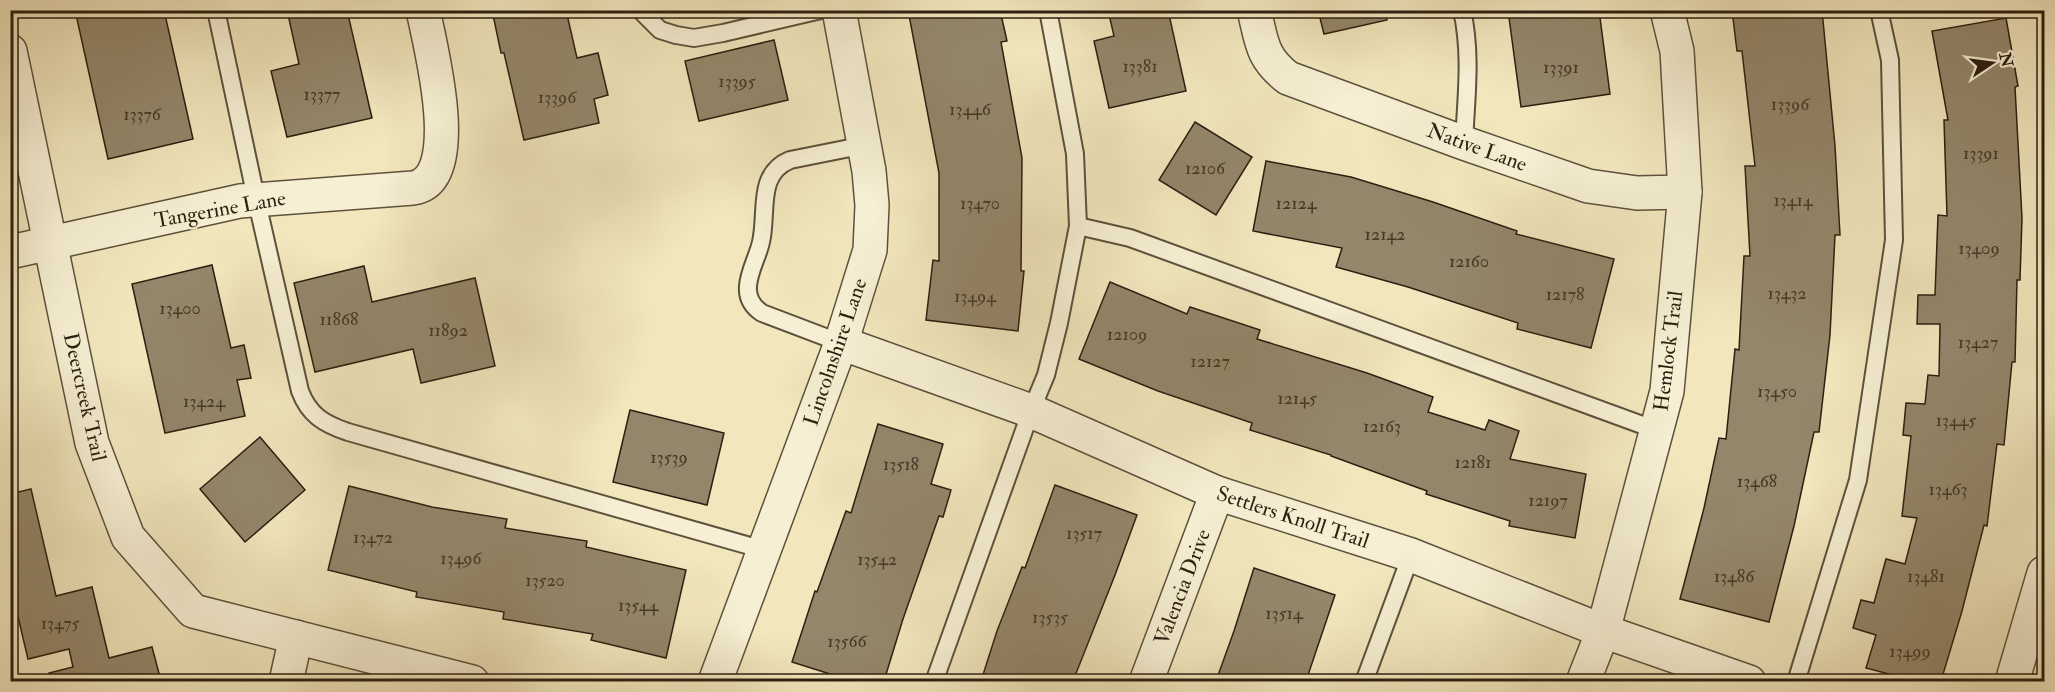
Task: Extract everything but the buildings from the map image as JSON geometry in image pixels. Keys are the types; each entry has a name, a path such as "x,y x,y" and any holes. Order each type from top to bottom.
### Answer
{"street":[{"name":"Tangerine Lane","path":"10,252 256,198 424,186 430,180 439,162 441,126 438,80 423,10"},
{"name":"Lincolnshire Lane","path":"715,681 841,343 870,250 872,205 865,145 839,10"},
{"name":"Native Lane","path":"1254,10 1262,46 1268,59 1288,78 1588,186 1637,193 1685,192"},
{"name":"Hemlock Trail","path":"1583,681 1603,632 1667,390 1685,192 1677,51 1667,10"},
{"name":"Deercreek Trail","path":"10,51 93,443 128,537 193,611 472,681"},
{"name":"Settlers Knoll Trail","path":"841,343 1031,411 1217,493 1411,555 1603,632 1749,681"},
{"name":"Valencia Drive","path":"1146,681 1217,493"},
{"path":"2012,681 2044,573"},
{"path":"286,681 296,637"}],"lane":[{"path":"216,10 300,391 304,402 318,419 348,432 764,550"},
{"path":"640,10 660,30 694,38 821,10"},
{"path":"934,681 1046,375 1078,226 1075,154 1048,10"},
{"path":"1462,10 1468,38 1464,143"},
{"path":"1796,681 1858,480 1894,240 1890,60 1879,10"},
{"path":"841,343 762,313 753,306 747,287 762,240 767,183 773,171 790,160 865,145"},
{"path":"1078,226 1130,238 1656,430"},
{"path":"1364,681 1411,555"}]}
